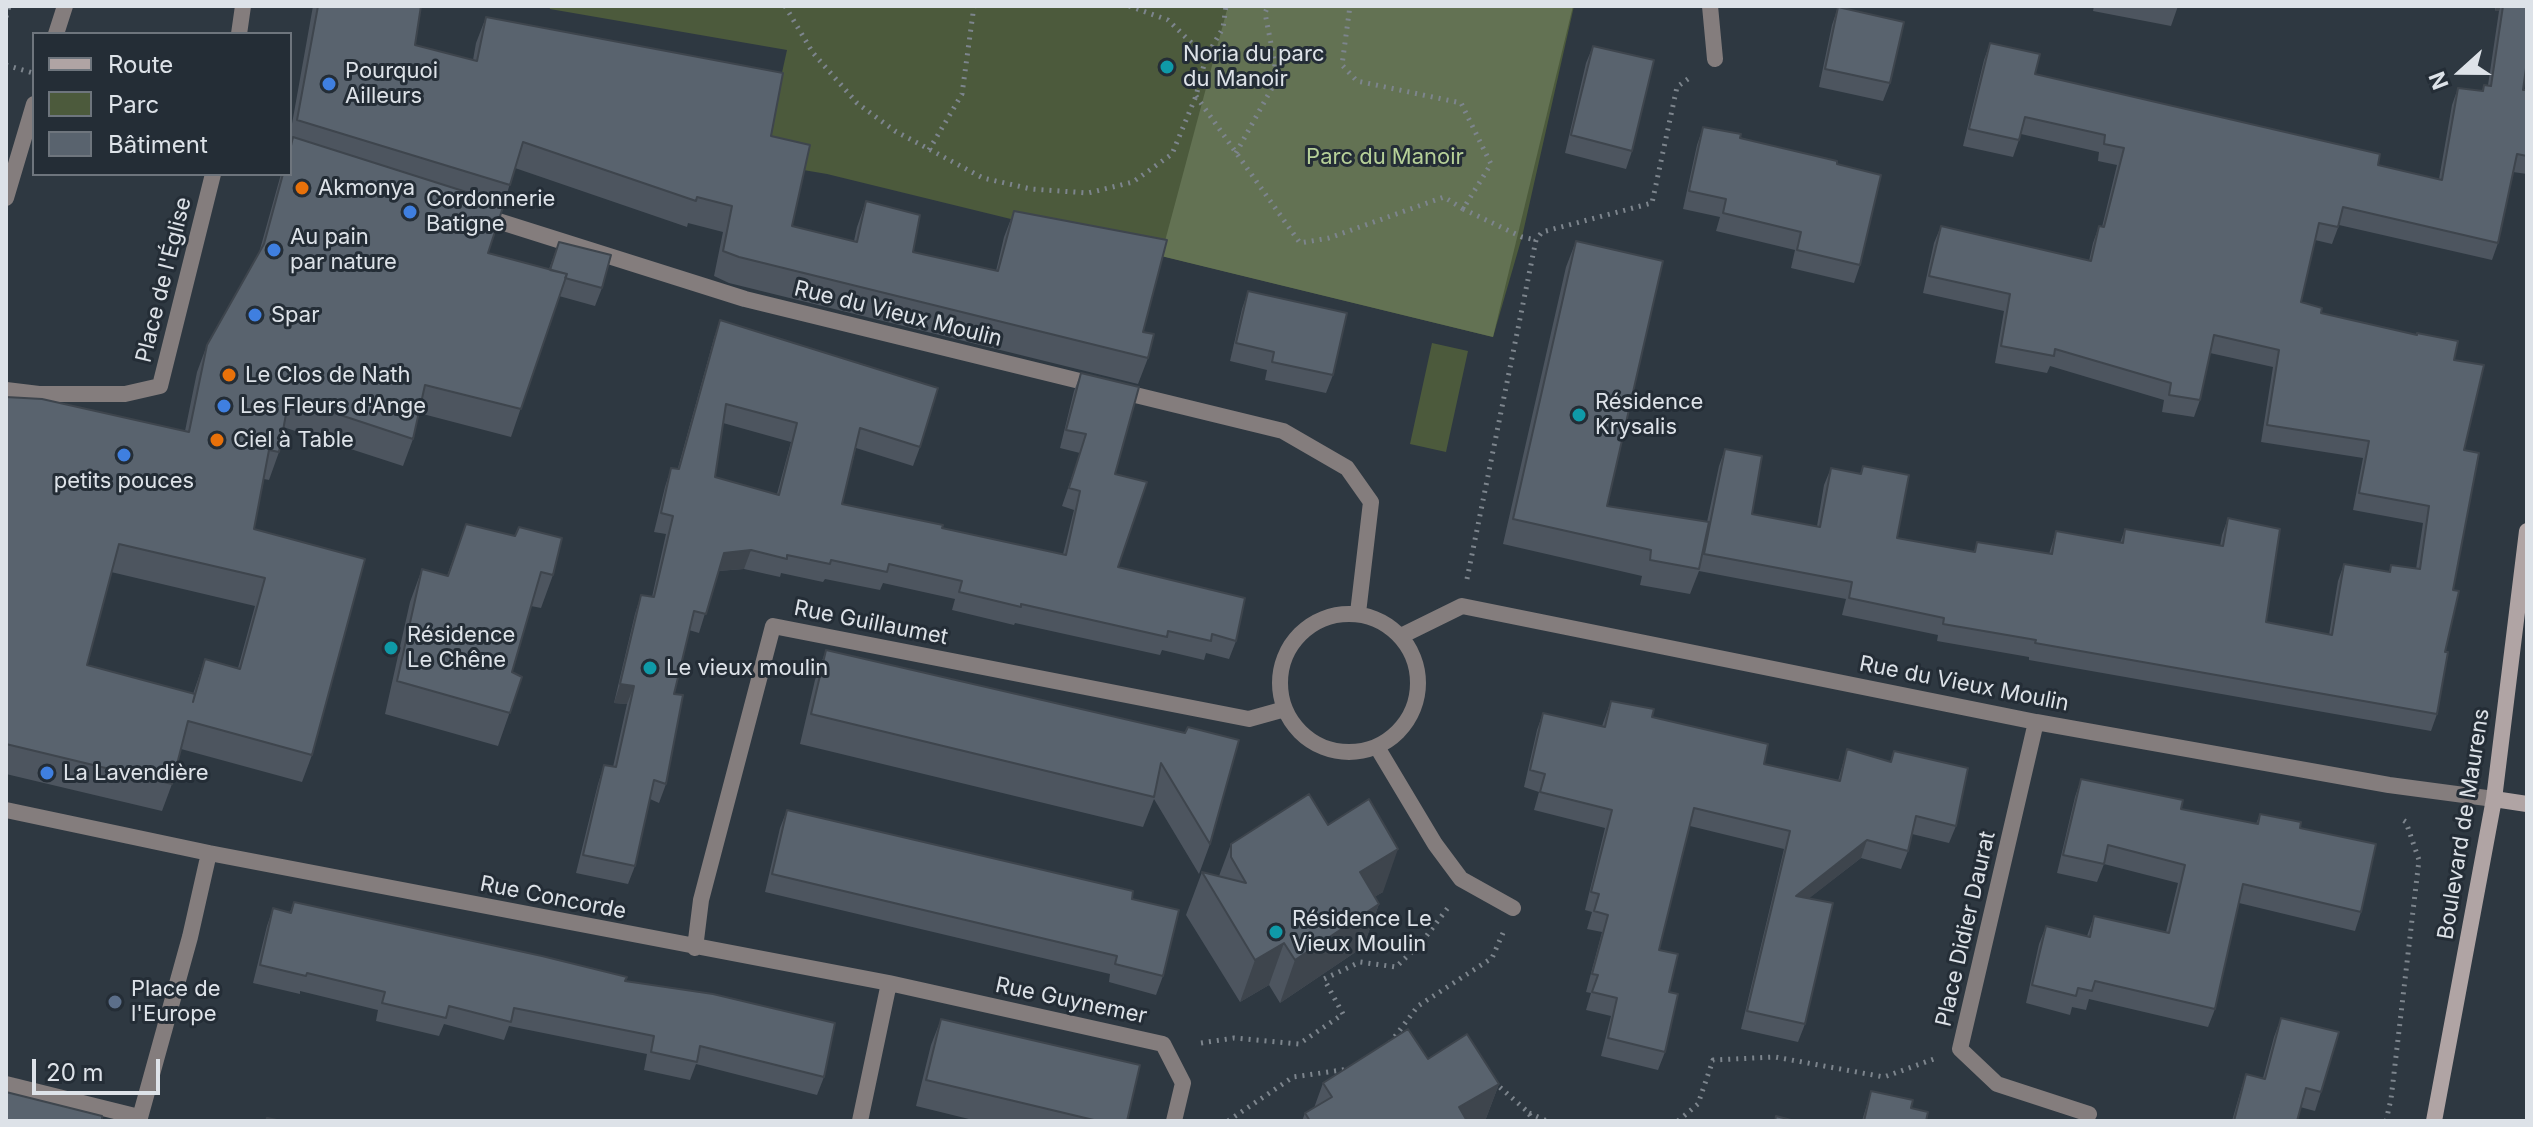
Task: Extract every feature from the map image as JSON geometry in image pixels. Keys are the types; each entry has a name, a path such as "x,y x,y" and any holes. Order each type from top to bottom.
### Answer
{"street":[{"path":"57,32 65,6"},
{"path":"239,32 243,6"},
{"path":"1710,6 1715,59"},
{"path":"6,198 32,111"},
{"name":"Place de l'Église","path":"6,390 39,394 125,394 160,386 212,176"},
{"name":"Rue du Vieux Moulin","path":"467,211 745,299 1283,431 1347,468 1371,502 1358,613"},
{"name":"Boulevard de Maurens","path":"2434,1121 2494,799 2527,531"},
{"path":"1401,636 1462,606"},
{"name":"Rue du Vieux Moulin","path":"1462,606 2036,722 2389,785 2527,804"},
{"path":"1358,613 1388,625 1401,636 1414,659 1419,684 1413,710 1398,732 1377,747 1355,752 1333,751 1313,742 1297,728 1285,709 1280,685 1283,662 1294,640 1312,623 1334,614 1358,613"},
{"name":"Rue Guillaumet","path":"695,948 701,900 773,626 1249,719 1285,709"},
{"name":"Place Didier Daurat","path":"2036,722 1960,1049 1997,1084 2089,1114"},
{"path":"1377,747 1435,844 1461,879 1513,908"},
{"path":"6,810 209,853 190,937 139,1119 6,1084"},
{"name":"Rue Concorde","path":"209,853 889,983"},
{"path":"860,1121 889,983"},
{"name":"Rue Guynemer","path":"889,983 1163,1044 1183,1083 1174,1121"}],"path":[{"path":"6,17 9,6"},
{"path":"785,6 813,53 857,103 895,131 983,178 1031,189 1088,193 1133,182 1172,154 1196,96 1206,57 1223,28 1226,6"},
{"path":"929,150 962,94 974,6"},
{"path":"1129,6 1168,20 1206,57"},
{"path":"1236,153 1272,88 1275,64 1265,13 1268,6"},
{"path":"1350,6 1342,65 1357,81 1461,103 1491,164 1463,209"},
{"path":"1462,606 1536,240 1542,232 1652,203 1677,87 1715,59"},
{"path":"6,65 32,72"},
{"path":"1196,96 1300,243 1329,238 1444,197 1522,237 1536,240"},
{"path":"2386,1121 2419,860 2406,822 2396,816"},
{"path":"1201,1043 1234,1038 1299,1044 1343,1014 1324,979 1360,962 1396,967 1421,943 1467,883"},
{"path":"1381,1055 1418,1006 1492,958 1513,908"},
{"path":"1678,1121 1698,1104 1713,1060 1775,1057 1884,1077 1960,1049"},
{"path":"1228,1121 1293,1077 1359,1067"},
{"path":"1487,1075 1528,1112 1547,1121"},
{"path":"1528,1112 1533,1121"}],"green space":[{"name":"Parc du Manoir","path":"549,6 1574,6 1522,237 1493,337 827,174 762,163 787,50 550,9"},
{"path":"1228,6 1573,6 1493,337 1161,256"},
{"path":"1432,343 1468,351 1446,452 1410,444"}],"building":[{"path":"318,6 421,6 415,45 477,61 486,17 783,73 771,136 810,145 792,226 857,242 866,201 920,215 913,252 998,271 1014,211 1167,240 1143,332 1154,334 1148,358 739,257 723,251 732,206 697,197 696,201 523,142 510,185 297,120"},
{"path":"2503,6 2527,6 2527,61 2523,90 2527,90 2527,156 2517,154 2498,243 2343,207 2338,227 2319,223 2301,302 2322,308 2321,313 2458,341 2454,360 2484,365 2464,450 2479,453 2453,590 2459,591 2445,652 2448,652 2437,714 1943,624 1944,618 1849,598 1852,582 1704,554 1725,449 1762,456 1752,514 1820,527 1831,468 1861,474 1863,466 1909,475 1897,538 1975,552 1977,542 2052,554 2056,531 2123,543 2125,529 2223,546 2228,518 2280,529 2266,622 2332,635 2344,564 2390,572 2391,565 2420,569 2429,506 2359,493 2369,441 2267,425 2279,350 2214,335 2200,400 2169,395 2171,383 2055,349 2054,356 2001,346 2010,294 1929,276 1941,226 2091,261 2099,226 2104,227 2124,148 2104,144 2105,135 2025,117 2019,140 1969,129 1990,43 2040,54 2035,74 2380,154 2378,165 2442,180 2458,88 2483,91 2484,85 2491,86"},
{"path":"1838,7 1904,22 1890,83 1825,69"},
{"path":"1593,46 1654,60 1632,151 1571,135"},
{"path":"1703,127 1741,134 1740,138 1881,175 1860,265 1797,250 1801,232 1723,213 1726,199 1689,191"},
{"path":"293,137 504,204 488,253 567,274 521,409 425,385 413,439 289,398 279,452 269,450 254,529 365,559 312,755 188,721 172,784 6,744 6,397 42,399 189,432 207,345 264,244 282,176 292,176","holes":["119,544 265,578 240,669 205,659 193,702 195,694 87,665"]},
{"name":"Résidence Krysalis","path":"1576,241 1663,261 1607,506 1709,522 1699,569 1650,560 1651,550 1513,519"},
{"path":"559,242 611,255 602,288 565,278 567,274 550,270"},
{"path":"1248,291 1347,313 1333,375 1272,362 1274,352 1236,343"},
{"path":"720,320 938,388 920,447 860,428 842,504 1066,555 1080,491 1069,488 1086,434 1066,430 1081,373 1139,387 1115,474 1147,482 1118,567 1245,598 1236,641 1212,634 1211,641 1168,631 1167,637 1021,604 1021,607 959,592 962,581 889,564 887,572 831,560 830,564 787,555 787,559 751,550 724,553 706,614 694,611 674,694 683,695 666,784 654,780 635,866 583,855 604,765 616,767 634,686 620,684 641,595 654,597 673,516 661,513 671,468 679,469","holes":["726,404 797,423 779,495 715,477"]},
{"path":"466,524 515,536 519,527 562,538 553,575 541,572 512,672 522,677 510,713 397,681 422,569 448,576"},
{"path":"826,650 1185,733 1188,727 1239,740 1210,844 1161,763 1154,797 811,714"},
{"path":"1611,701 1654,709 1652,717 1768,744 1764,764 1840,781 1847,749 1891,762 1894,751 1968,768 1956,826 1916,816 1908,851 1867,840 1796,896 1833,903 1805,1024 1747,1011 1790,831 1694,808 1659,950 1678,954 1669,992 1678,994 1665,1052 1608,1038 1617,998 1592,992 1598,975 1592,974 1608,915 1594,911 1599,894 1591,892 1612,810 1540,792 1545,774 1530,770 1543,713 1605,727"},
{"path":"2081,779 2183,800 2181,809 2258,824 2260,814 2301,822 2300,828 2376,844 2361,912 2243,884 2215,1009 2095,981 2092,991 2078,988 2076,996 2032,985 2046,926 2090,937 2094,916 2169,933 2185,865 2108,845 2104,864 2063,855"},
{"path":"1309,794 1328,825 1369,799 1398,849 1360,872 1379,904 1295,960 1284,943 1255,960 1202,872 1246,883 1231,857 1231,844"},
{"path":"787,810 1133,891 1132,899 1179,910 1163,976 1115,964 1117,956 772,874"},
{"path":"294,902 542,956 627,977 625,981 713,994 835,1023 824,1077 700,1046 697,1062 651,1052 654,1036 514,1008 511,1022 449,1006 446,1018 382,1003 385,992 260,965 273,908 291,913"},
{"path":"2281,1018 2339,1032 2321,1092 2306,1088 2297,1121 2234,1121 2246,1074 2265,1079"},
{"path":"941,1019 1140,1065 1127,1121 1098,1121 926,1080"},
{"path":"1408,1029 1428,1059 1467,1034 1499,1084 1459,1107 1467,1121 1310,1121 1305,1113 1332,1097 1323,1083"},
{"path":"1871,1091 1913,1100 1911,1108 1928,1112 1926,1121 1864,1121"},
{"path":"6,1092 102,1116 102,1121 6,1121"},
{"path":"1776,1116 1795,1121 1775,1121"}],"place":[{"name":"Noria du parc du Manoir","path":"1167,67"},
{"name":"Pourquoi Ailleurs","path":"329,84"},
{"name":"Akmonya","path":"302,188"},
{"name":"Cordonnerie Batigne","path":"410,212"},
{"name":"Au pain par nature","path":"274,250"},
{"name":"Spar","path":"255,315"},
{"name":"Le Clos de Nath","path":"229,375"},
{"name":"Les Fleurs d'Ange","path":"224,406"},
{"name":"Résidence Krysalis","path":"1579,415"},
{"name":"Ciel à Table","path":"217,440"},
{"name":"petits pouces","path":"124,455"},
{"name":"Résidence Le Chêne","path":"391,648"},
{"name":"Le vieux moulin","path":"650,668"},
{"name":"La Lavendière","path":"47,773"},
{"name":"Résidence Le Vieux Moulin","path":"1276,932"},
{"name":"Place de l'Europe","path":"115,1002"}]}
